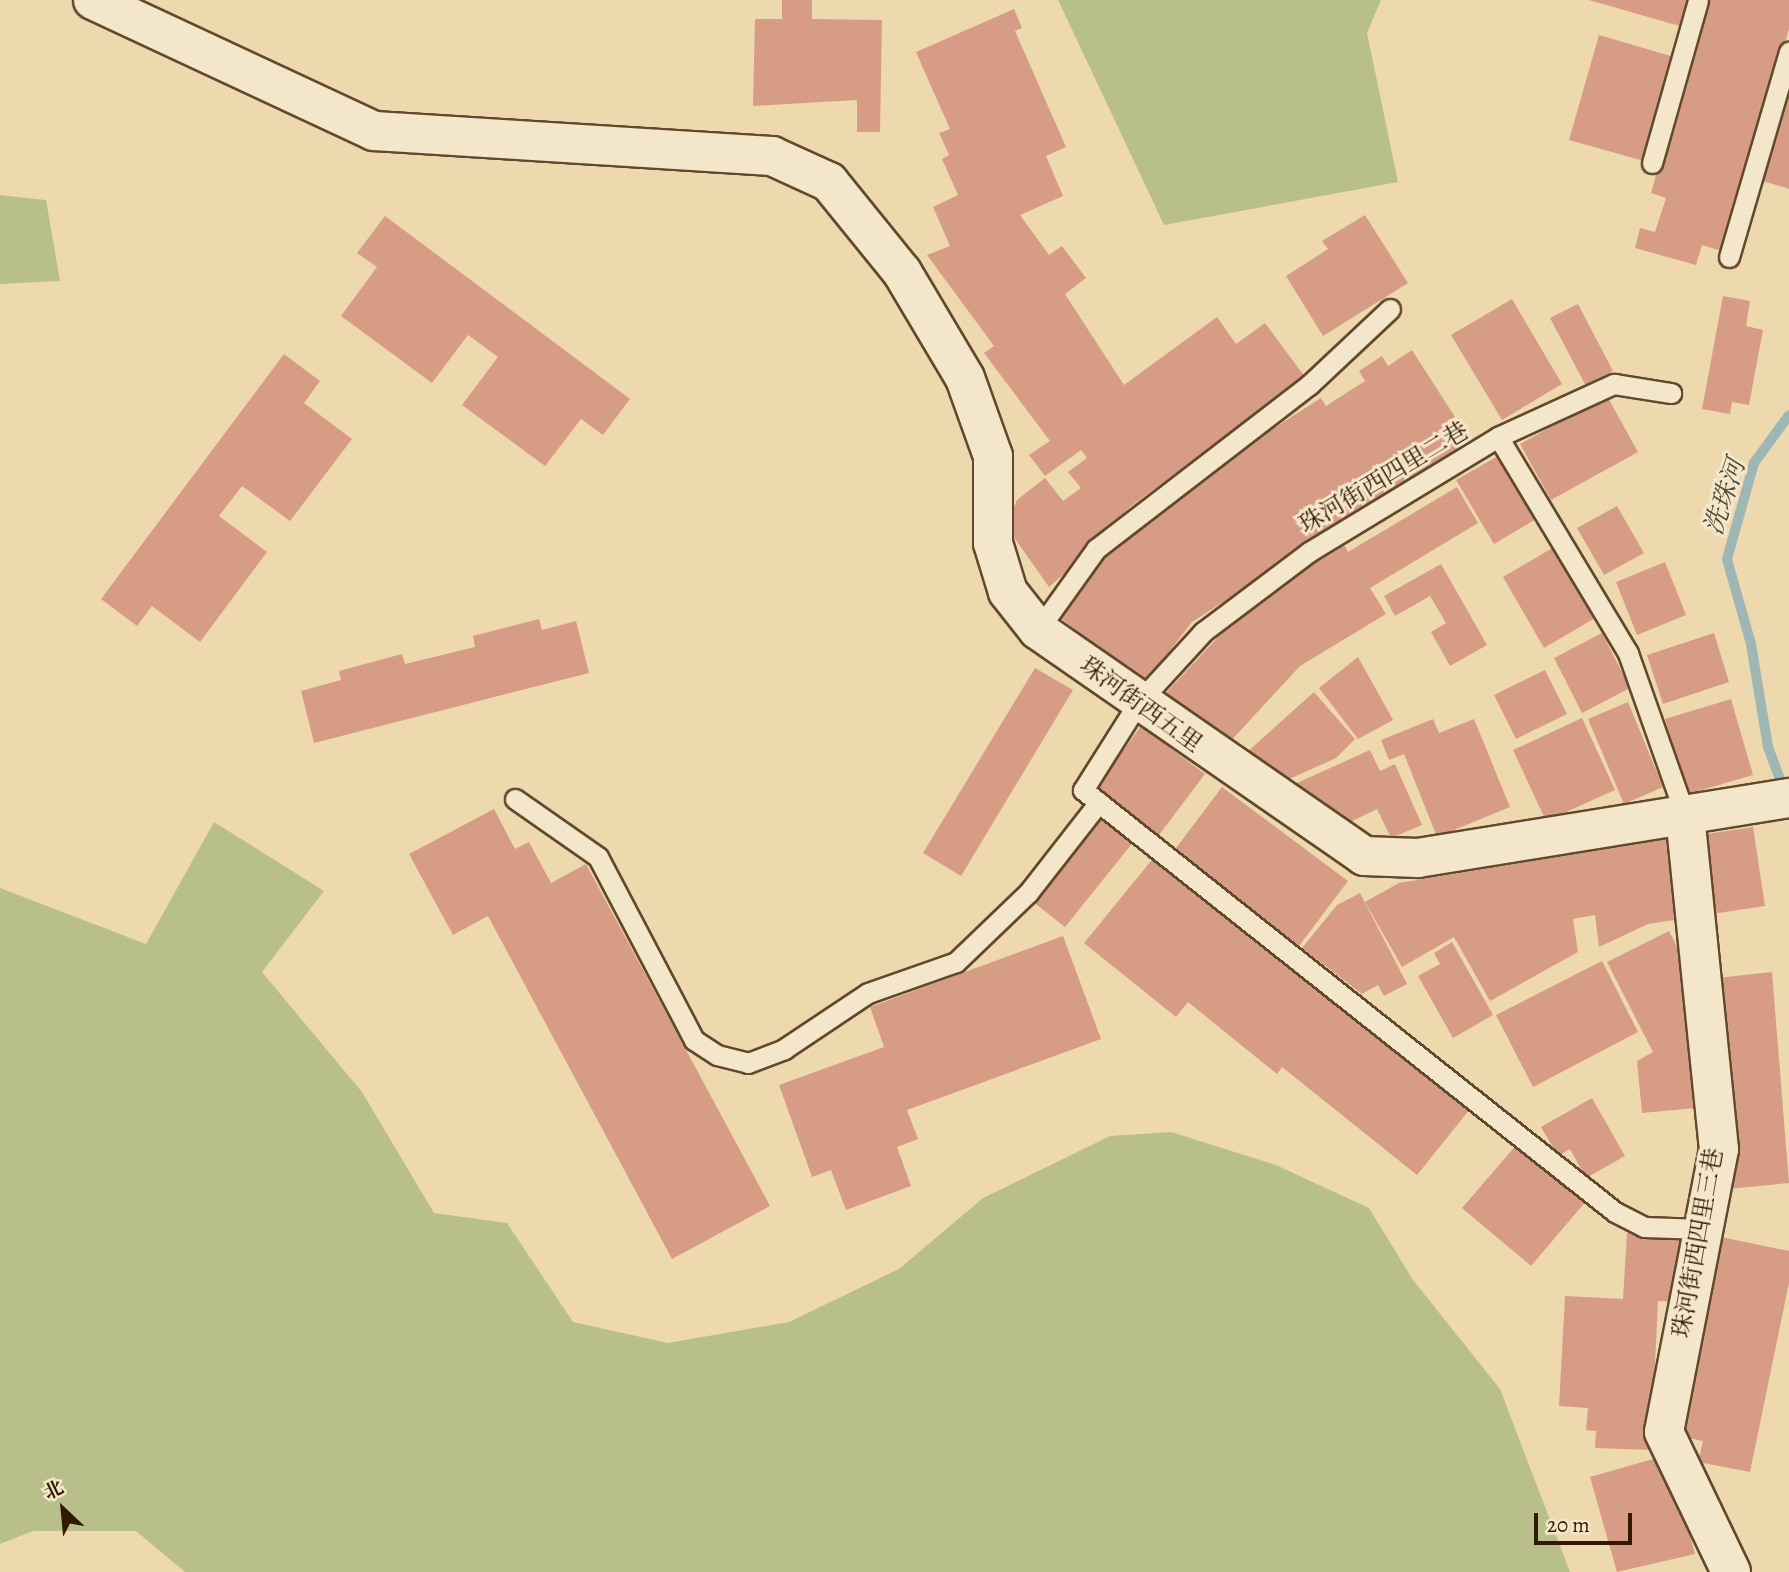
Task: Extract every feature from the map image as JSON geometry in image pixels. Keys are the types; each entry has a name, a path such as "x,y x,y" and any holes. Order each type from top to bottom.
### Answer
{"street":[{"name":"珠河街西五里","path":"93,0 374,131 772,156 829,182 868,225 965,378 993,456 993,543 1008,592 1038,630 1138,703 1364,856 1418,858 1772,801"},
{"name":"珠河街西四里三巷","path":"1685,815 1718,1149 1664,1432 1731,1572"}],"lane":[{"path":"1651,163 1699,0"},
{"path":"1730,257 1789,51"},
{"path":"1038,630 1096,549 1309,385 1390,309"},
{"path":"1498,437 1614,384 1671,393"},
{"name":"珠河街西四里二巷","path":"1099,802 1083,790 1138,703 1203,632 1309,552 1498,437 1628,653 1685,815"},
{"path":"515,799 598,857 694,1040 717,1055 748,1063 784,1049 868,993 956,962 1028,893 1099,802 1615,1212 1644,1227 1703,1229"}],"green space":[{"path":"1058,0 1381,0 1367,33 1398,182 1164,225"},
{"path":"0,195 46,200 60,281 0,284"},
{"path":"214,822 324,891 262,972 362,1092 434,1213 507,1223 573,1322 668,1343 789,1322 899,1269 983,1198 1110,1136 1171,1132 1276,1165 1369,1208 1413,1280 1500,1389 1570,1572 185,1572 136,1531 33,1531 0,1544 0,888 146,944"}],"building":[{"path":"782,0 812,0 812,19 882,20 880,132 857,132 857,100 753,106 755,19 782,19"},
{"path":"1589,0 1691,0 1683,27"},
{"path":"1706,0 1789,0 1789,29 1725,252 1702,245 1696,265 1635,248 1640,228 1655,232 1666,198 1651,193"},
{"path":"1014,9 1022,28 1015,31 1066,147 1046,156 1063,196 1020,215 1049,255 1062,246 1086,278 1065,294 1124,385 1217,317 1236,344 1265,323 1305,377 1126,510 1131,516 1049,587 1006,526 1017,500 1045,478 1063,501 1081,488 1068,472 1087,458 1081,450 1045,476 1029,455 1050,441 984,353 994,346 927,255 950,246 933,207 958,195 942,159 949,155 939,133 950,129 916,52"},
{"path":"1599,35 1674,57 1644,161 1569,140"},
{"path":"1789,92 1789,189 1763,181"},
{"path":"1365,215 1408,283 1323,336 1286,276 1328,249 1322,241"},
{"path":"385,216 630,399 603,435 581,419 545,466 462,405 498,357 468,335 432,383 341,316 377,267 357,253"},
{"path":"1723,296 1750,301 1746,326 1763,330 1749,405 1732,402 1730,414 1702,409"},
{"path":"1512,299 1562,384 1502,420 1451,335"},
{"path":"1578,304 1613,371 1586,386 1550,318"},
{"path":"1412,350 1471,442 1192,622 1145,683 1055,614 1102,554 1195,487 1191,481 1321,398 1326,406 1365,381 1359,371 1382,356 1388,366"},
{"path":"284,354 320,381 304,403 352,439 290,521 242,486 219,516 267,552 200,642 152,606 137,626 101,599"},
{"path":"1607,396 1638,452 1551,500 1520,444"},
{"path":"1498,456 1536,519 1494,544 1456,480"},
{"path":"1457,487 1478,523 1370,588 1386,614 1300,666 1227,745 1165,694 1257,595 1343,543 1348,552"},
{"path":"1617,506 1644,553 1604,575 1577,528"},
{"path":"1554,547 1595,618 1544,648 1503,577"},
{"path":"1665,562 1686,615 1637,635 1616,582"},
{"path":"1441,564 1487,645 1450,666 1431,632 1446,623 1430,596 1395,616 1384,596"},
{"path":"539,619 542,630 576,621 589,673 314,743 301,691 341,680 339,671 402,654 405,664 475,647 473,636"},
{"path":"1602,633 1630,688 1582,713 1554,658"},
{"path":"1714,633 1729,682 1663,704 1647,655"},
{"path":"1358,657 1393,720 1358,739 1319,688"},
{"path":"1035,668 1073,690 961,876 923,853"},
{"path":"1545,670 1567,714 1516,739 1494,695"},
{"path":"1314,692 1355,739 1336,758 1276,785 1246,753"},
{"path":"1731,699 1753,775 1688,794 1665,719"},
{"path":"1628,702 1663,787 1624,804 1588,719"},
{"path":"1582,718 1615,790 1546,821 1513,750"},
{"path":"1433,719 1439,733 1474,719 1510,807 1437,837 1404,754 1389,760 1381,740"},
{"path":"1141,726 1205,774 1156,839 1093,792"},
{"path":"1370,750 1380,771 1395,764 1422,825 1391,838 1377,809 1344,825 1340,815 1286,788"},
{"path":"1222,787 1348,881 1299,946 1173,852"},
{"path":"494,809 515,849 529,842 551,883 586,864 770,1206 672,1259 488,916 453,935 409,854"},
{"path":"1103,814 1135,840 1065,927 1032,901"},
{"path":"1753,827 1765,906 1705,915 1693,836"},
{"path":"1675,838 1687,918 1648,924 1599,947 1595,915 1573,919 1578,952 1490,1001 1454,937 1402,967 1365,902 1399,883"},
{"path":"1155,856 1470,1109 1417,1175 1282,1067 1277,1074 1188,1002 1176,1017 1084,943"},
{"path":"1360,893 1407,984 1384,996 1378,985 1362,994 1302,948 1337,905"},
{"path":"1669,931 1695,981 1706,1107 1642,1113 1637,1061 1653,1052 1607,962"},
{"path":"1063,936 1101,1039 907,1110 918,1139 897,1147 911,1186 846,1210 831,1170 812,1177 779,1085 884,1047 870,1007"},
{"path":"1452,942 1493,1015 1453,1038 1418,976 1440,964 1434,953"},
{"path":"1602,961 1638,1032 1533,1087 1496,1015"},
{"path":"1772,972 1789,1183 1728,1189 1708,979"},
{"path":"1592,1098 1625,1156 1586,1178 1570,1149 1558,1156 1541,1127"},
{"path":"1518,1143 1587,1200 1531,1266 1462,1208"},
{"path":"1627,1233 1686,1236 1683,1302 1658,1301 1651,1450 1595,1448 1596,1431 1586,1430 1588,1408 1559,1406 1565,1296 1623,1299"},
{"path":"1716,1236 1789,1251 1789,1283 1750,1472 1698,1462 1703,1441 1675,1435"},
{"path":"1667,1455 1695,1554 1617,1572 1590,1477"}],"waterway":[{"name":"洗珠河","path":"1784,790 1768,747 1751,644 1727,559 1754,463 1789,415"}]}
